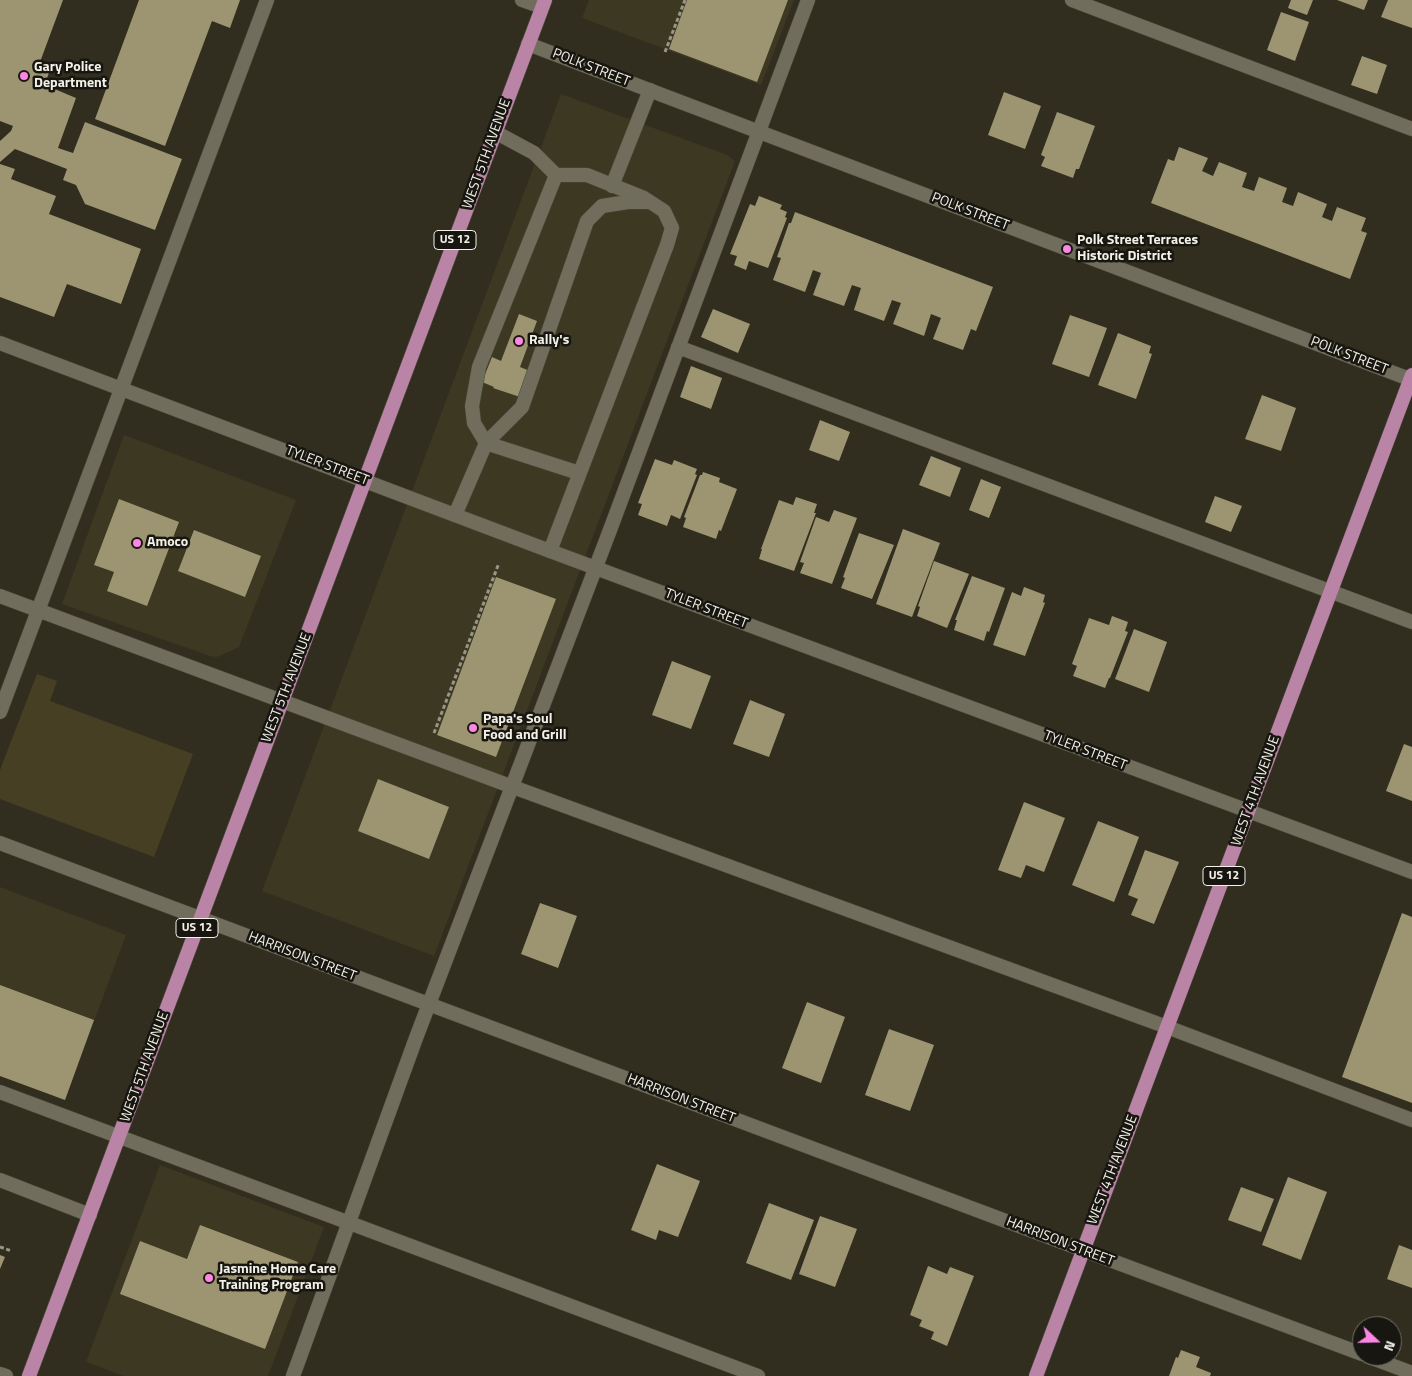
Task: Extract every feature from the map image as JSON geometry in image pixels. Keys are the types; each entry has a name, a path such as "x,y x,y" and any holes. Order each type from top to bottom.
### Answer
{"main road":[{"name":"WEST 5TH AVENUE","path":"29,1376 543,4"},
{"name":"WEST 4TH AVENUE","path":"1036,1376 1412,378"}],"street":[{"path":"0,712 266,0"},
{"path":"522,0 543,4"},
{"path":"293,1376 429,1004 596,568 808,0"},
{"path":"1072,0 1412,129"},
{"name":"POLK STREET","path":"528,44 1412,378"},
{"path":"612,186 650,90"},
{"path":"495,132 534,153 556,176 587,175 650,202 664,211 672,228 550,551"},
{"path":"556,176 479,367 472,406 474,423 486,443 579,473"},
{"path":"455,515 486,443 522,407 587,221 602,206 628,202 650,202"},
{"name":"TYLER STREET","path":"0,343 550,551 1412,872"},
{"path":"678,348 1412,622"},
{"path":"0,596 1167,1027 1412,1120"},
{"name":"HARRISON STREET","path":"0,843 1352,1350"},
{"path":"0,1092 758,1376"},
{"path":"0,1180 90,1215"},
{"path":"1393,1366 1412,1373"},
{"path":"0,1374 6,1376"}],"path":[{"path":"665,52 685,0"},
{"path":"426,754 499,563"},
{"path":"0,1247 12,1251"}],"shaded area":[{"path":"589,0 794,0 761,85 582,18"},
{"path":"561,94 727,155 735,161 434,956 262,891"},
{"name":"Amoco","path":"124,435 296,500 239,647 217,657 210,656 62,604"},
{"path":"37,674 57,681 50,701 193,754 154,857 0,799 0,770"},
{"path":"0,887 126,935 65,1100 0,1076"},
{"path":"160,1165 324,1227 268,1376 124,1376 86,1362"}],"building":[{"path":"0,0 63,0 40,62 51,66 45,85 76,98 58,148 73,153 85,122 182,159 155,230 85,204 76,185 63,180 67,169 15,149 0,162 0,141 11,131 13,126 0,121"},
{"path":"139,0 240,0 230,28 212,21 165,146 95,119"},
{"path":"687,0 788,0 757,82 669,49"},
{"path":"1291,0 1313,0 1307,15 1288,8"},
{"path":"1337,0 1368,0 1364,10"},
{"path":"1388,0 1412,0 1412,28 1381,17"},
{"path":"1281,12 1309,22 1295,61 1267,50"},
{"path":"1362,56 1387,65 1377,94 1351,85"},
{"path":"1004,92 1041,106 1025,149 988,135"},
{"path":"1057,112 1095,126 1079,169 1076,169 1073,178 1041,166 1045,157 1041,155"},
{"path":"1179,147 1208,158 1202,171 1213,176 1219,162 1247,173 1242,187 1254,191 1259,177 1287,188 1282,202 1293,206 1298,192 1327,204 1322,217 1332,221 1337,207 1366,218 1361,231 1367,233 1350,279 1151,203 1168,159 1174,161"},
{"path":"0,164 15,169 11,179 56,196 49,214 141,249 121,304 67,284 54,317 0,297"},
{"path":"759,196 782,205 780,209 787,212 785,217 787,218 768,268 749,261 746,270 734,265 737,256 730,254 750,204 755,206"},
{"path":"795,212 993,287 976,331 971,329 963,350 933,339 941,318 931,314 924,336 893,324 901,303 892,300 884,321 854,310 861,288 852,285 844,306 813,295 821,273 813,270 805,292 773,280 781,258 777,257"},
{"path":"713,309 750,324 738,353 701,337"},
{"name":"Rally's","path":"519,314 537,321 520,367 530,371 520,397 493,388 482,382 492,357 501,361"},
{"path":"1070,315 1107,328 1089,377 1052,364"},
{"path":"1118,333 1151,346 1149,353 1152,354 1136,399 1098,385"},
{"path":"691,366 722,378 711,409 680,397"},
{"path":"1262,395 1296,408 1281,451 1245,439"},
{"path":"820,420 850,432 839,461 809,450"},
{"path":"931,456 961,468 950,497 919,485"},
{"path":"655,459 672,465 674,460 697,469 695,474 697,475 680,519 671,515 667,526 638,515 642,504 638,503"},
{"path":"703,472 720,478 719,482 737,489 721,531 719,530 716,539 683,527 686,518 684,517 700,475"},
{"path":"981,479 1001,487 989,518 969,510"},
{"path":"1215,496 1242,506 1231,532 1205,522"},
{"path":"796,497 817,504 814,513 816,513 794,571 759,559 779,500 793,505"},
{"name":"Amoco","path":"119,499 179,522 147,606 107,591 114,572 94,565"},
{"path":"834,510 857,518 832,584 800,573 804,563 800,562 816,517 829,522"},
{"path":"903,529 940,543 912,617 876,604"},
{"path":"194,530 261,556 245,597 178,571"},
{"path":"859,533 894,545 872,599 841,588 845,578 843,577"},
{"path":"934,561 969,574 947,628 917,616 920,607 918,606"},
{"path":"972,576 1005,588 984,641 954,630 957,620 955,620"},
{"path":"496,577 556,599 496,757 437,735"},
{"path":"1024,587 1045,595 1043,602 1045,603 1025,656 993,645 1012,592 1021,596"},
{"path":"1112,616 1128,622 1125,631 1128,632 1105,688 1073,676 1077,666 1072,664 1089,618 1109,625"},
{"path":"1134,629 1167,642 1149,692 1115,679"},
{"path":"672,661 711,676 691,729 652,715"},
{"path":"750,700 785,714 769,757 733,744"},
{"path":"1404,744 1412,747 1412,801 1386,791"},
{"path":"378,779 449,807 429,859 358,831"},
{"path":"1024,802 1065,818 1044,872 1026,865 1021,878 998,870"},
{"path":"1098,821 1139,837 1114,902 1072,885"},
{"path":"1145,850 1179,862 1154,924 1131,915 1138,899 1128,895"},
{"path":"540,903 577,916 558,968 521,954"},
{"path":"1402,913 1412,917 1412,1103 1342,1077"},
{"path":"0,985 94,1020 65,1100 0,1076"},
{"path":"807,1002 845,1017 821,1083 782,1068"},
{"path":"889,1029 934,1045 910,1111 865,1095"},
{"path":"657,1164 700,1181 678,1237 659,1230 656,1240 631,1230"},
{"path":"1288,1177 1327,1192 1301,1260 1262,1245"},
{"path":"1241,1187 1274,1199 1261,1232 1228,1220"},
{"path":"769,1203 814,1220 791,1280 746,1263"},
{"path":"820,1216 857,1229 835,1287 799,1274"},
{"name":"Jasmine Home Care Training Program","path":"200,1225 298,1262 265,1349 120,1294 140,1241 187,1259"},
{"path":"1399,1245 1412,1250 1412,1288 1387,1279"},
{"path":"0,1255 5,1257 0,1269"},
{"path":"928,1266 947,1274 950,1267 974,1276 947,1346 931,1339 934,1332 919,1326 922,1320 910,1315"},
{"path":"1181,1350 1200,1357 1196,1367 1211,1373 1210,1376 1169,1376 1176,1357 1178,1358"}],"place":[{"name":"Gary Police Department","path":"24,76"},
{"name":"Polk Street Terraces Historic District","path":"1067,249"},
{"name":"Rally's","path":"519,341"},
{"name":"Amoco","path":"137,543"},
{"name":"Papa's Soul Food and Grill","path":"473,728"},
{"name":"Jasmine Home Care Training Program","path":"209,1278"}]}
